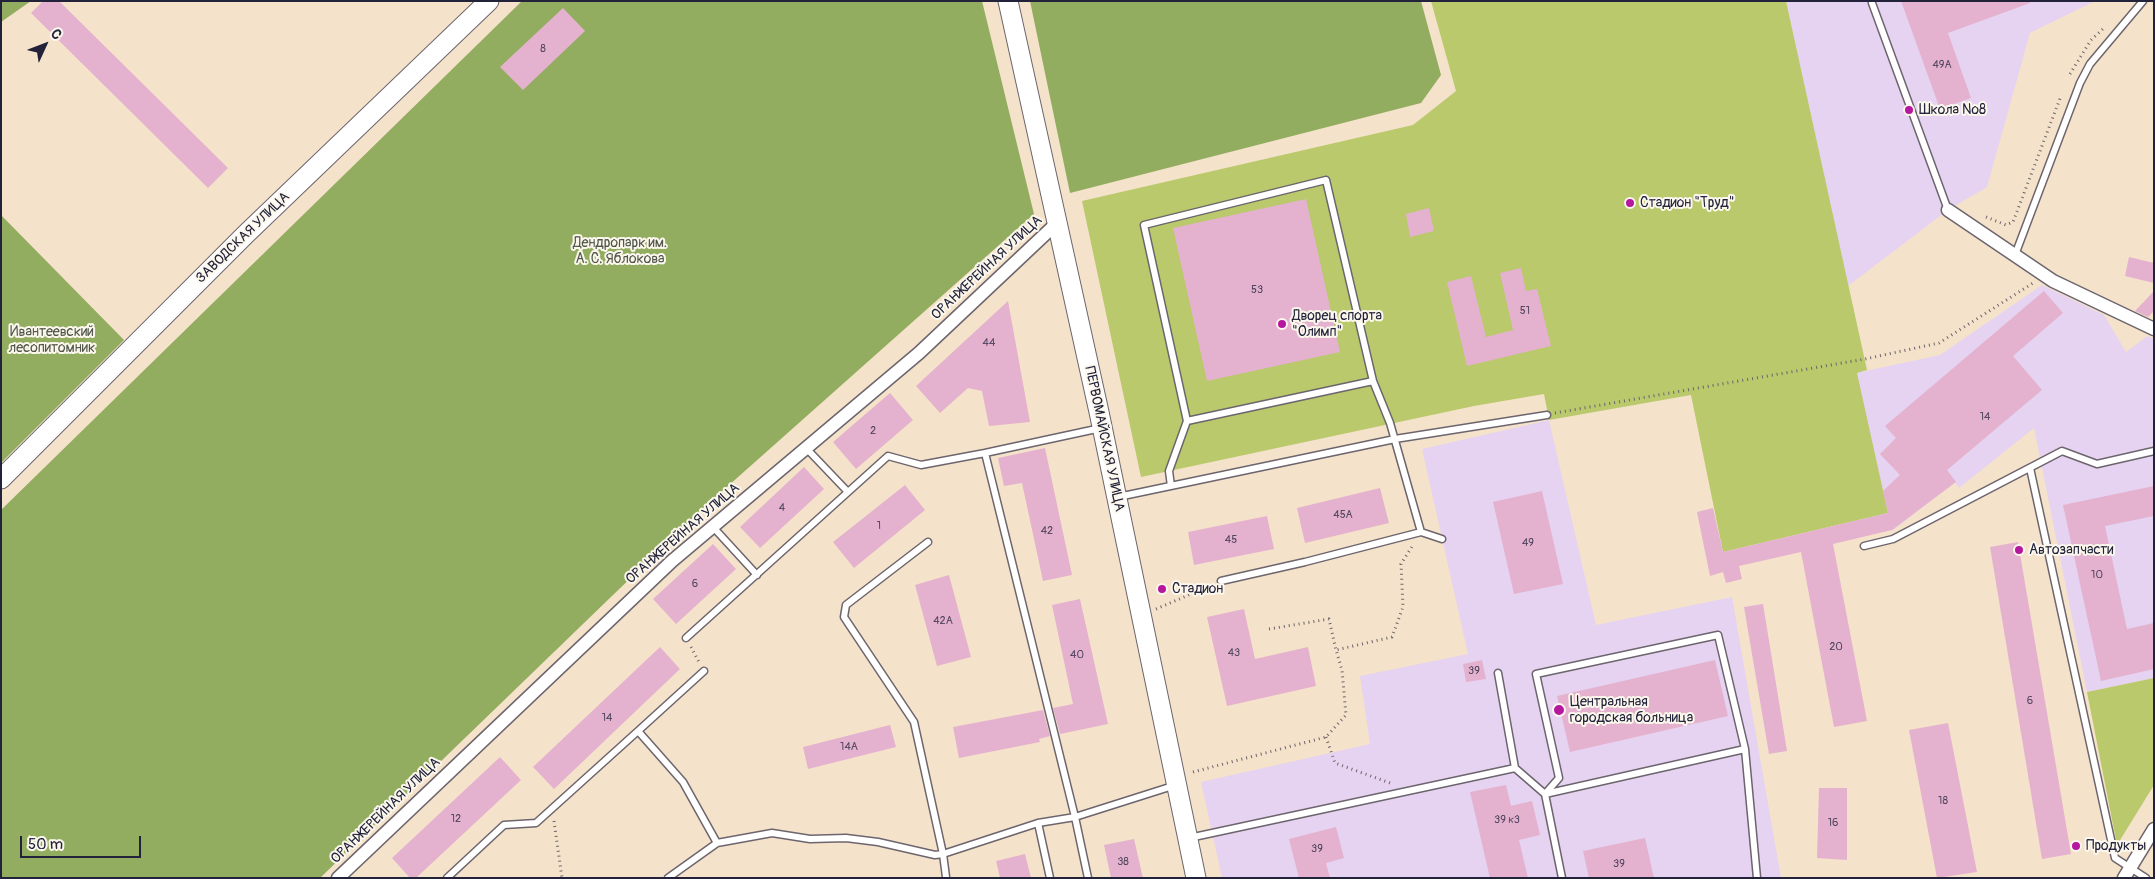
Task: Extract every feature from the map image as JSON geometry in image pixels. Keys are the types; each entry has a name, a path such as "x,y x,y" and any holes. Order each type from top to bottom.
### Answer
{"main road":[{"name":"ЗАВОДСКАЯ УЛИЦА","path":"1,479 246,234 490,1"},
{"name":"ПЕРВОМАЙСКАЯ УЛИЦА","path":"1008,1 1117,497 1196,878"}],"street":[{"path":"1948,210 2045,275 2154,329"},
{"name":"ОРАНЖЕРЕЙНАЯ УЛИЦА","path":"338,878 672,561 919,353 1056,224"},
{"path":"2128,873 2154,829"}],"lane":[{"path":"2015,255 2080,82 2090,64 2143,1"},
{"path":"1872,3 1948,210"},
{"path":"1172,486 1169,471 1188,421 1144,225 1326,180 1373,381 1395,439 1421,532"},
{"path":"1188,421 1373,381"},
{"path":"1117,497 1395,439 1548,415"},
{"path":"686,638 888,456 922,465 985,454 1102,428"},
{"path":"806,448 848,492"},
{"path":"1864,546 1893,539 2062,451 2097,464 2154,451"},
{"path":"985,454 1075,817 1088,878"},
{"path":"2030,468 2115,858 2128,873 2146,878"},
{"path":"713,527 757,575"},
{"path":"1221,581 1421,532 1442,539"},
{"path":"928,542 846,604 844,617 914,722 943,854 946,877"},
{"path":"1545,794 1559,778 1536,674 1718,635 1745,749 1757,878"},
{"path":"447,878 504,825 536,824 704,671"},
{"path":"1498,673 1515,768 1545,794 1562,878"},
{"path":"638,731 683,782 717,843"},
{"path":"1545,794 1745,749"},
{"path":"1188,838 1515,768"},
{"path":"668,878 717,843 772,833 810,839 846,838 870,841 935,855 943,854 1038,823 1075,817 1177,785"},
{"path":"1038,823 1050,878"}],"path":[{"path":"2070,75 2091,40 2111,22"},
{"path":"1980,214 2006,225 2013,222 2063,92"},
{"path":"1548,415 1865,359 1939,343 2045,275"},
{"path":"1336,650 1392,637 1402,607 1400,564 1421,532"},
{"path":"1143,624 1158,606 1221,581"},
{"path":"1194,772 1326,737 1346,715 1342,670 1329,619 1269,629"},
{"path":"686,638 704,671"},
{"path":"1326,737 1335,763 1409,790"},
{"path":"552,808 562,878"}],"shaded area":[{"name":"Школа №8","path":"1786,1 2095,1 2030,33 1987,187 1948,210 1848,286"},
{"path":"2042,285 2104,315 2126,352 2147,336 2154,339 2154,678 2087,692 2034,428 1959,488 1955,482 1892,531 1856,373 1940,355"},
{"name":"Центральная городская больница","path":"1549,420 1596,625 1732,597 1781,878 1222,878 1201,782 1370,744 1360,676 1468,654 1422,449"}],"green space":[{"path":"1,1 31,1 1,22"},
{"name":"Дендропарк им. А. С. Яблокова","path":"522,1 982,1 1034,214 701,510 320,878 1,878 1,510"},
{"path":"1030,1 1421,1 1441,75 1421,103 1070,193"},
{"name":"Стадион \"Труд\"","path":"1431,1 1786,1 1867,370 1857,373 1888,513 1723,552 1691,395 1549,420 1544,394 1474,406 1141,477 1082,201 1413,125 1456,91"},
{"name":"Ивантеевский лесопитомник","path":"1,215 124,340 1,463"},
{"path":"2154,678 2154,785 2117,845 2087,692"}],"building":[{"path":"43,1 59,1 228,168 208,188 31,13"},
{"path":"1901,1 2029,1 2030,3 1948,33 1971,98 1940,109"},
{"path":"563,8 585,31 523,90 500,67"},
{"path":"1306,199 1340,352 1207,381 1173,228"},
{"path":"1429,208 1434,231 1410,237 1406,214"},
{"path":"2129,257 2154,263 2154,283 2125,276"},
{"path":"1521,268 1526,291 1537,289 1551,346 1467,366 1447,282 1471,276 1486,337 1513,330 1500,273"},
{"path":"2044,291 2063,313 2013,356 2042,390 1947,470 1956,482 1892,530 1833,544 1867,721 1834,727 1801,552 1739,566 1742,579 1726,583 1723,572 1710,576 1697,512 1713,508 1723,552 1888,513 1883,491 1900,475 1880,454 1896,438 1885,426"},
{"path":"2154,291 2154,311 2148,317 2135,311"},
{"path":"1008,301 1030,422 989,426 982,391 968,388 940,413 916,386"},
{"path":"890,393 913,420 856,469 833,442"},
{"path":"1045,448 1072,575 1043,581 1022,483 1004,486 998,458"},
{"path":"804,467 824,489 760,548 740,527"},
{"path":"905,485 925,510 854,568 833,542"},
{"path":"2154,486 2154,516 2105,526 2127,629 2154,623 2154,669 2101,681 2063,505"},
{"path":"1380,488 1389,523 1305,543 1297,508"},
{"path":"1542,491 1563,584 1514,594 1493,502"},
{"path":"1267,516 1274,549 1194,565 1188,532"},
{"path":"2018,542 2071,854 2042,859 1990,547"},
{"path":"713,544 736,569 676,624 653,599"},
{"path":"949,575 971,657 937,666 915,585"},
{"path":"1080,599 1108,724 1060,734 1053,708 1073,704 1052,605"},
{"path":"1763,604 1787,751 1769,754 1744,607"},
{"path":"1244,609 1255,659 1308,647 1316,686 1227,706 1207,617"},
{"path":"660,647 680,669 554,789 533,767"},
{"path":"1482,660 1486,679 1466,682 1463,664"},
{"path":"1715,660 1728,716 1570,752 1557,696"},
{"path":"1043,710 1050,736 1039,739 1040,742 959,758 953,727"},
{"path":"1948,723 1977,872 1937,878 1909,730"},
{"path":"890,725 896,747 808,769 803,747"},
{"path":"500,757 521,780 416,878 410,878 392,858"},
{"path":"1506,785 1511,806 1532,801 1540,835 1519,840 1528,878 1490,878 1470,792"},
{"path":"1819,788 1847,788 1847,860 1817,858"},
{"path":"1336,827 1344,858 1326,863 1330,878 1299,878 1289,839"},
{"path":"1645,838 1654,878 1589,878 1583,851"},
{"path":"1134,839 1143,878 1111,878 1104,845"},
{"path":"1025,854 1031,878 1000,878 996,861"}],"place":[{"name":"Школа №8","path":"1909,110"},
{"name":"Стадион \"Труд\"","path":"1630,203"},
{"name":"Дворец спорта \"Олимп\"","path":"1282,324"},
{"name":"Автозапчасти","path":"2019,550"},
{"name":"Стадион","path":"1162,589"},
{"name":"Центральная городская больница","path":"1559,710"},
{"name":"Продукты","path":"2076,846"}]}
